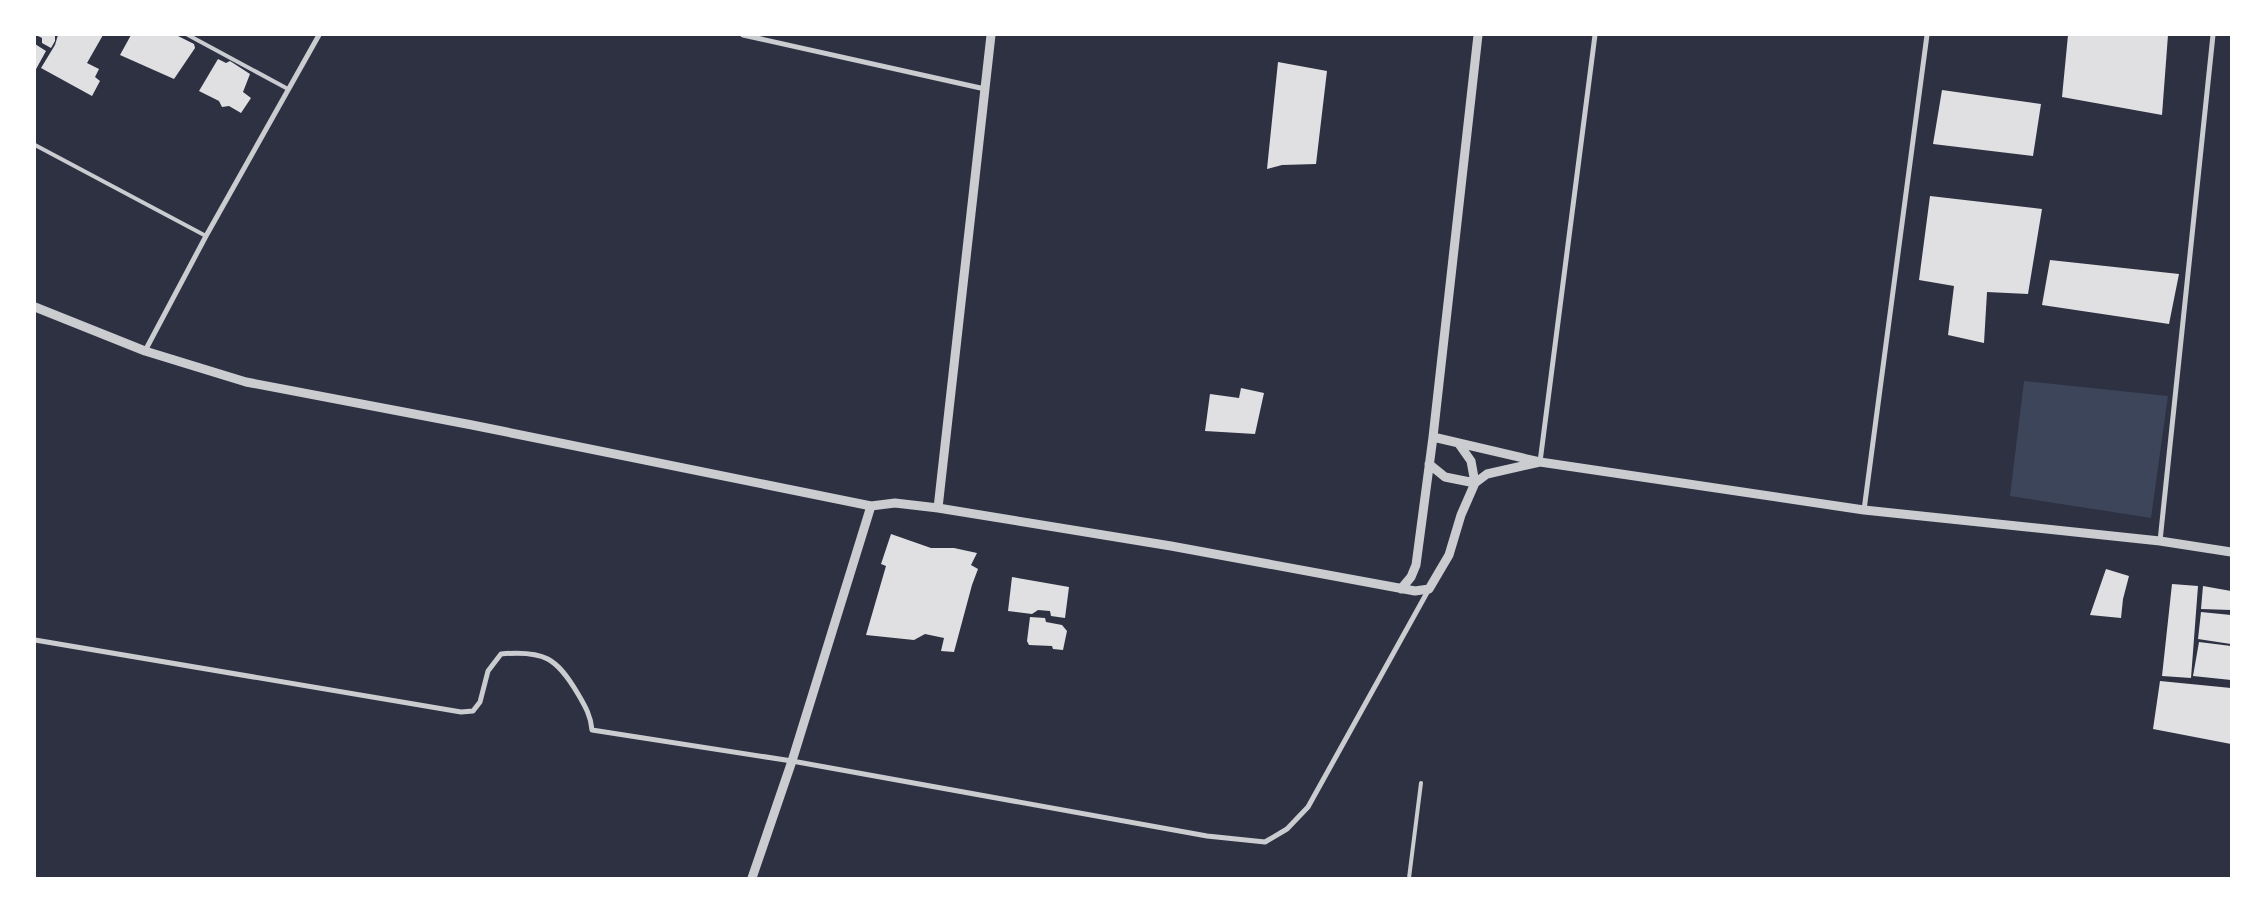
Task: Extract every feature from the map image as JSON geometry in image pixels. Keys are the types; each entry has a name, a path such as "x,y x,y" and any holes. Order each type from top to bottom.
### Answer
{"street":[{"path":"145,351 206,236 319,35"},
{"path":"743,35 985,89"},
{"path":"938,508 991,35"},
{"path":"1402,589 1415,571 1430,464 1478,35"},
{"path":"1540,462 1594,35"},
{"path":"1864,510 1927,35"},
{"path":"2160,541 2213,35"},
{"path":"35,307 145,351 246,382 472,425 871,506 895,503 938,508 1171,546 1402,589 1429,590"},
{"path":"1433,437 1540,462 1864,510 2160,541 2231,552"},
{"path":"1459,444 1471,461 1475,483"},
{"path":"35,640 461,712 473,711 480,702 488,672 501,654 520,652 535,654 563,669 587,709 592,720 592,730 792,761 1207,836 1265,842 1287,829 1308,808 1449,555 1461,516 1475,483 1487,474 1540,462"},
{"path":"1430,464 1446,477 1475,483"},
{"path":"752,878 792,761 871,506"}],"lane":[{"path":"188,35 288,90"},
{"path":"35,145 206,236"},
{"path":"1409,878 1421,782"}],"shaded area":[{"path":"2024,381 2168,396 2151,518 2010,496"}],"building":[{"path":"36,35 55,35 55,41 51,48 42,43 42,38"},
{"path":"58,35 103,35 87,63 99,69 95,77 100,81 92,96 41,68 55,45"},
{"path":"131,35 176,35 194,44 195,48 174,79 120,55"},
{"path":"2068,35 2168,35 2162,115 2062,97"},
{"path":"35,44 46,51 35,71"},
{"path":"218,59 226,63 230,61 250,74 243,92 251,98 241,113 229,106 222,107 219,101 199,91"},
{"path":"1278,62 1327,71 1316,164 1282,165 1267,169"},
{"path":"1942,90 2041,104 2033,156 1933,144"},
{"path":"1930,196 2042,209 2028,294 1987,292 1984,343 1948,335 1954,286 1919,280"},
{"path":"2050,260 2179,274 2169,324 2042,305"},
{"path":"1241,388 1264,393 1255,434 1205,431 1210,394 1239,398"},
{"path":"891,534 931,548 954,548 977,553 971,565 978,569 954,652 941,651 944,638 925,634 914,640 866,635 886,566 881,564"},
{"path":"2106,569 2129,576 2123,599 2121,618 2090,615"},
{"path":"1012,577 1069,587 1065,618 1051,616 1050,611 1038,610 1032,614 1008,611"},
{"path":"2172,584 2198,586 2191,678 2162,676"},
{"path":"2203,586 2231,591 2231,610 2201,609"},
{"path":"2201,612 2231,615 2231,644 2198,639"},
{"path":"1030,617 1045,618 1046,622 1062,625 1067,631 1063,650 1053,649 1052,646 1029,645 1027,641"},
{"path":"2199,642 2231,646 2231,680 2193,676"},
{"path":"2160,681 2231,688 2231,744 2153,729"}]}
